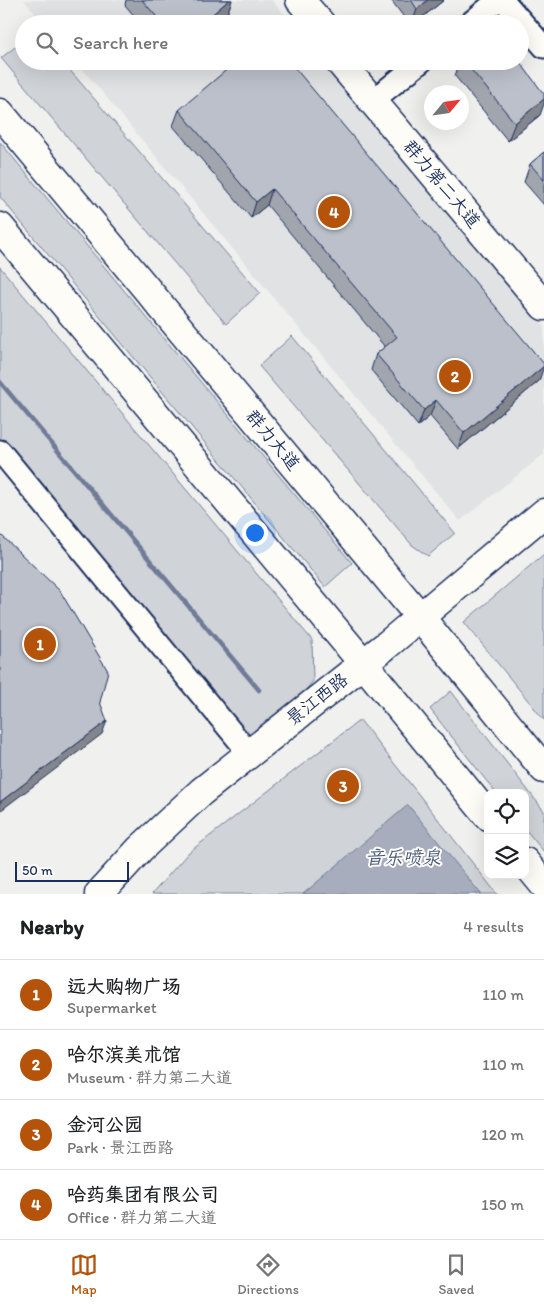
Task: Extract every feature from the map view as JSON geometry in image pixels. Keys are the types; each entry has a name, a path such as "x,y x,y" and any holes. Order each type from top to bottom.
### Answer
{"main road":[{"path":"288,0 300,15"},
{"path":"300,0 313,15"},
{"name":"群力第二大道","path":"347,70 544,306"},
{"name":"群力第二大道","path":"361,70 544,283"},
{"name":"群力大道","path":"0,113 420,617 544,769"},
{"path":"0,228 484,811"},
{"name":"景江西路","path":"99,894 140,849 201,792 420,617 544,513"},
{"path":"529,867 544,885"}],"street":[{"path":"480,15 498,0"},
{"path":"503,0 516,15"},
{"path":"529,30 544,48"},
{"path":"381,94 411,70"},
{"path":"0,451 249,753"}],"shaded area":[{"path":"24,0 272,0 284,15 36,15"},
{"path":"15,47 15,70 70,70 260,293 226,324 1,58"},
{"path":"84,70 331,70 544,325 544,454 460,521"},
{"path":"0,142 352,563 325,587 0,197"},
{"path":"0,267 312,640 313,681 292,707 248,743 0,443"},
{"path":"292,336 455,533 428,556 412,545 259,366"},
{"path":"544,554 544,720 464,622"},
{"path":"451,691 527,789 493,789 430,709"},
{"path":"360,720 497,894 152,894 188,853"},
{"path":"529,792 544,811 544,852 529,834"}],"water":[{"name":"音乐喷泉","path":"408,805 481,894 303,894"}],"building":[{"path":"142,0 229,0 212,15 155,15"},
{"path":"411,0 428,0 417,9"},
{"path":"226,70 297,70 544,366 464,433 436,400 424,410 376,354 397,337 272,189 256,202 179,110"},
{"path":"471,70 526,70 544,94 544,99 515,123"},
{"path":"544,152 544,180 530,164"},
{"path":"0,534 60,591 108,671 100,702 107,721 0,802"}],"waterway":[{"path":"0,382 259,690"}],"place":[{"name":"哈药集团有限公司","path":"334,212"},
{"name":"哈尔滨美术馆","path":"455,376"},
{"name":"远大购物广场","path":"40,644"},
{"name":"金河公园","path":"343,786"}]}
